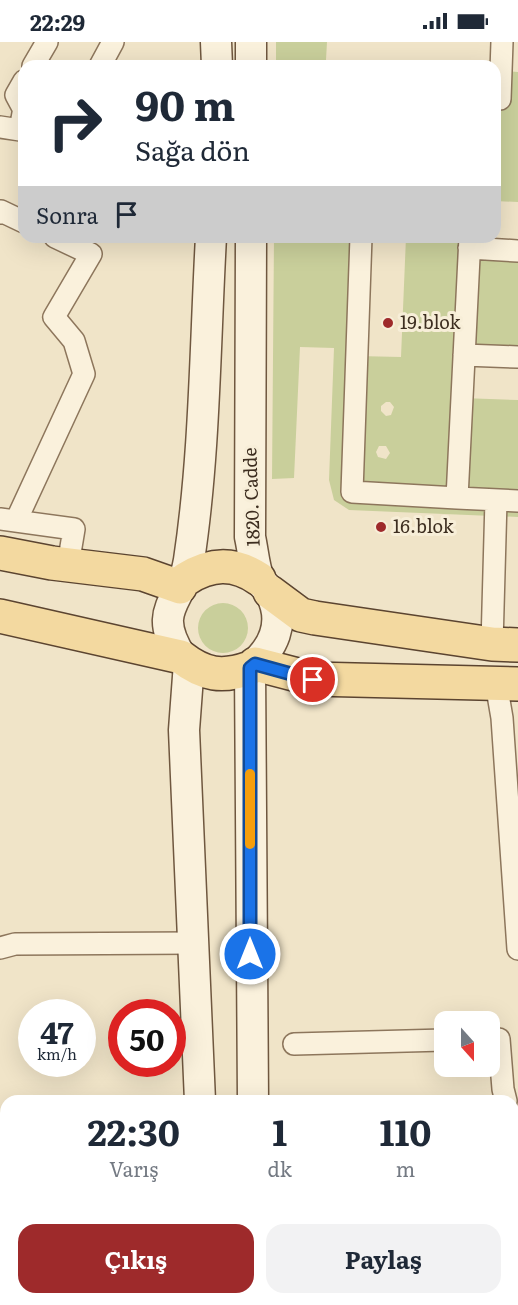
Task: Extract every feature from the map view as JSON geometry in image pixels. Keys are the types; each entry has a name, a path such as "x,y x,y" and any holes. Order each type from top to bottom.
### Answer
{"main road":[{"path":"216,42 217,60"},
{"path":"251,42 251,60"},
{"path":"200,1095 184,730 185,660 171,642 168,625 169,608 183,583 196,513 211,243"},
{"name":"1820. Cadde","path":"250,243 250,537 265,586 277,609 278,626 273,643 253,666"},
{"path":"0,553 68,565 143,574 183,583 200,571 215,566 231,566 246,570 301,615 505,644"},
{"path":"0,616 185,660 213,675 232,675 253,666 313,680 507,684"},
{"path":"253,666 253,1095"}],"street":[{"path":"36,60 47,42"},
{"path":"103,60 113,42"},
{"path":"502,42 504,99"},
{"path":"0,127 18,129"},
{"path":"0,213 1,211 18,219"},
{"path":"68,243 91,254 54,317 74,341 84,374 8,520 74,529 68,565"},
{"path":"361,243 352,492 518,501"},
{"path":"457,498 469,243 518,251"},
{"path":"464,355 518,357"},
{"path":"496,500 505,644"},
{"path":"507,684 502,718 513,805 518,949"},
{"path":"0,948 15,944 194,943"},
{"path":"502,1039 504,1095"},
{"path":"294,1044 434,1040"}],"green space":[{"path":"276,42 327,42 326,60 276,60"},
{"path":"501,71 518,72 518,202 501,201"},
{"path":"274,243 361,243 357,356 401,357 406,243 492,243 518,250 518,357 464,355 462,398 518,400 518,517 349,510 334,500 329,480 334,348 300,347 294,478 272,479","holes":["390,402 394,407 391,415 386,416 381,411 381,406","379,446 386,446 390,453 386,459 378,457 376,452"]},
{"path":"223,603 232,605 243,614 248,628 246,637 237,648 223,653 214,651 203,642 198,628 200,619 209,608"}],"slow traffic":[{"path":"250,774 250,844"}],"place":[{"name":"19.blok","path":"388,323"},
{"name":"16.blok","path":"381,527"}],"route":[{"path":"250,954 250,668 255,664 313,680"}]}
